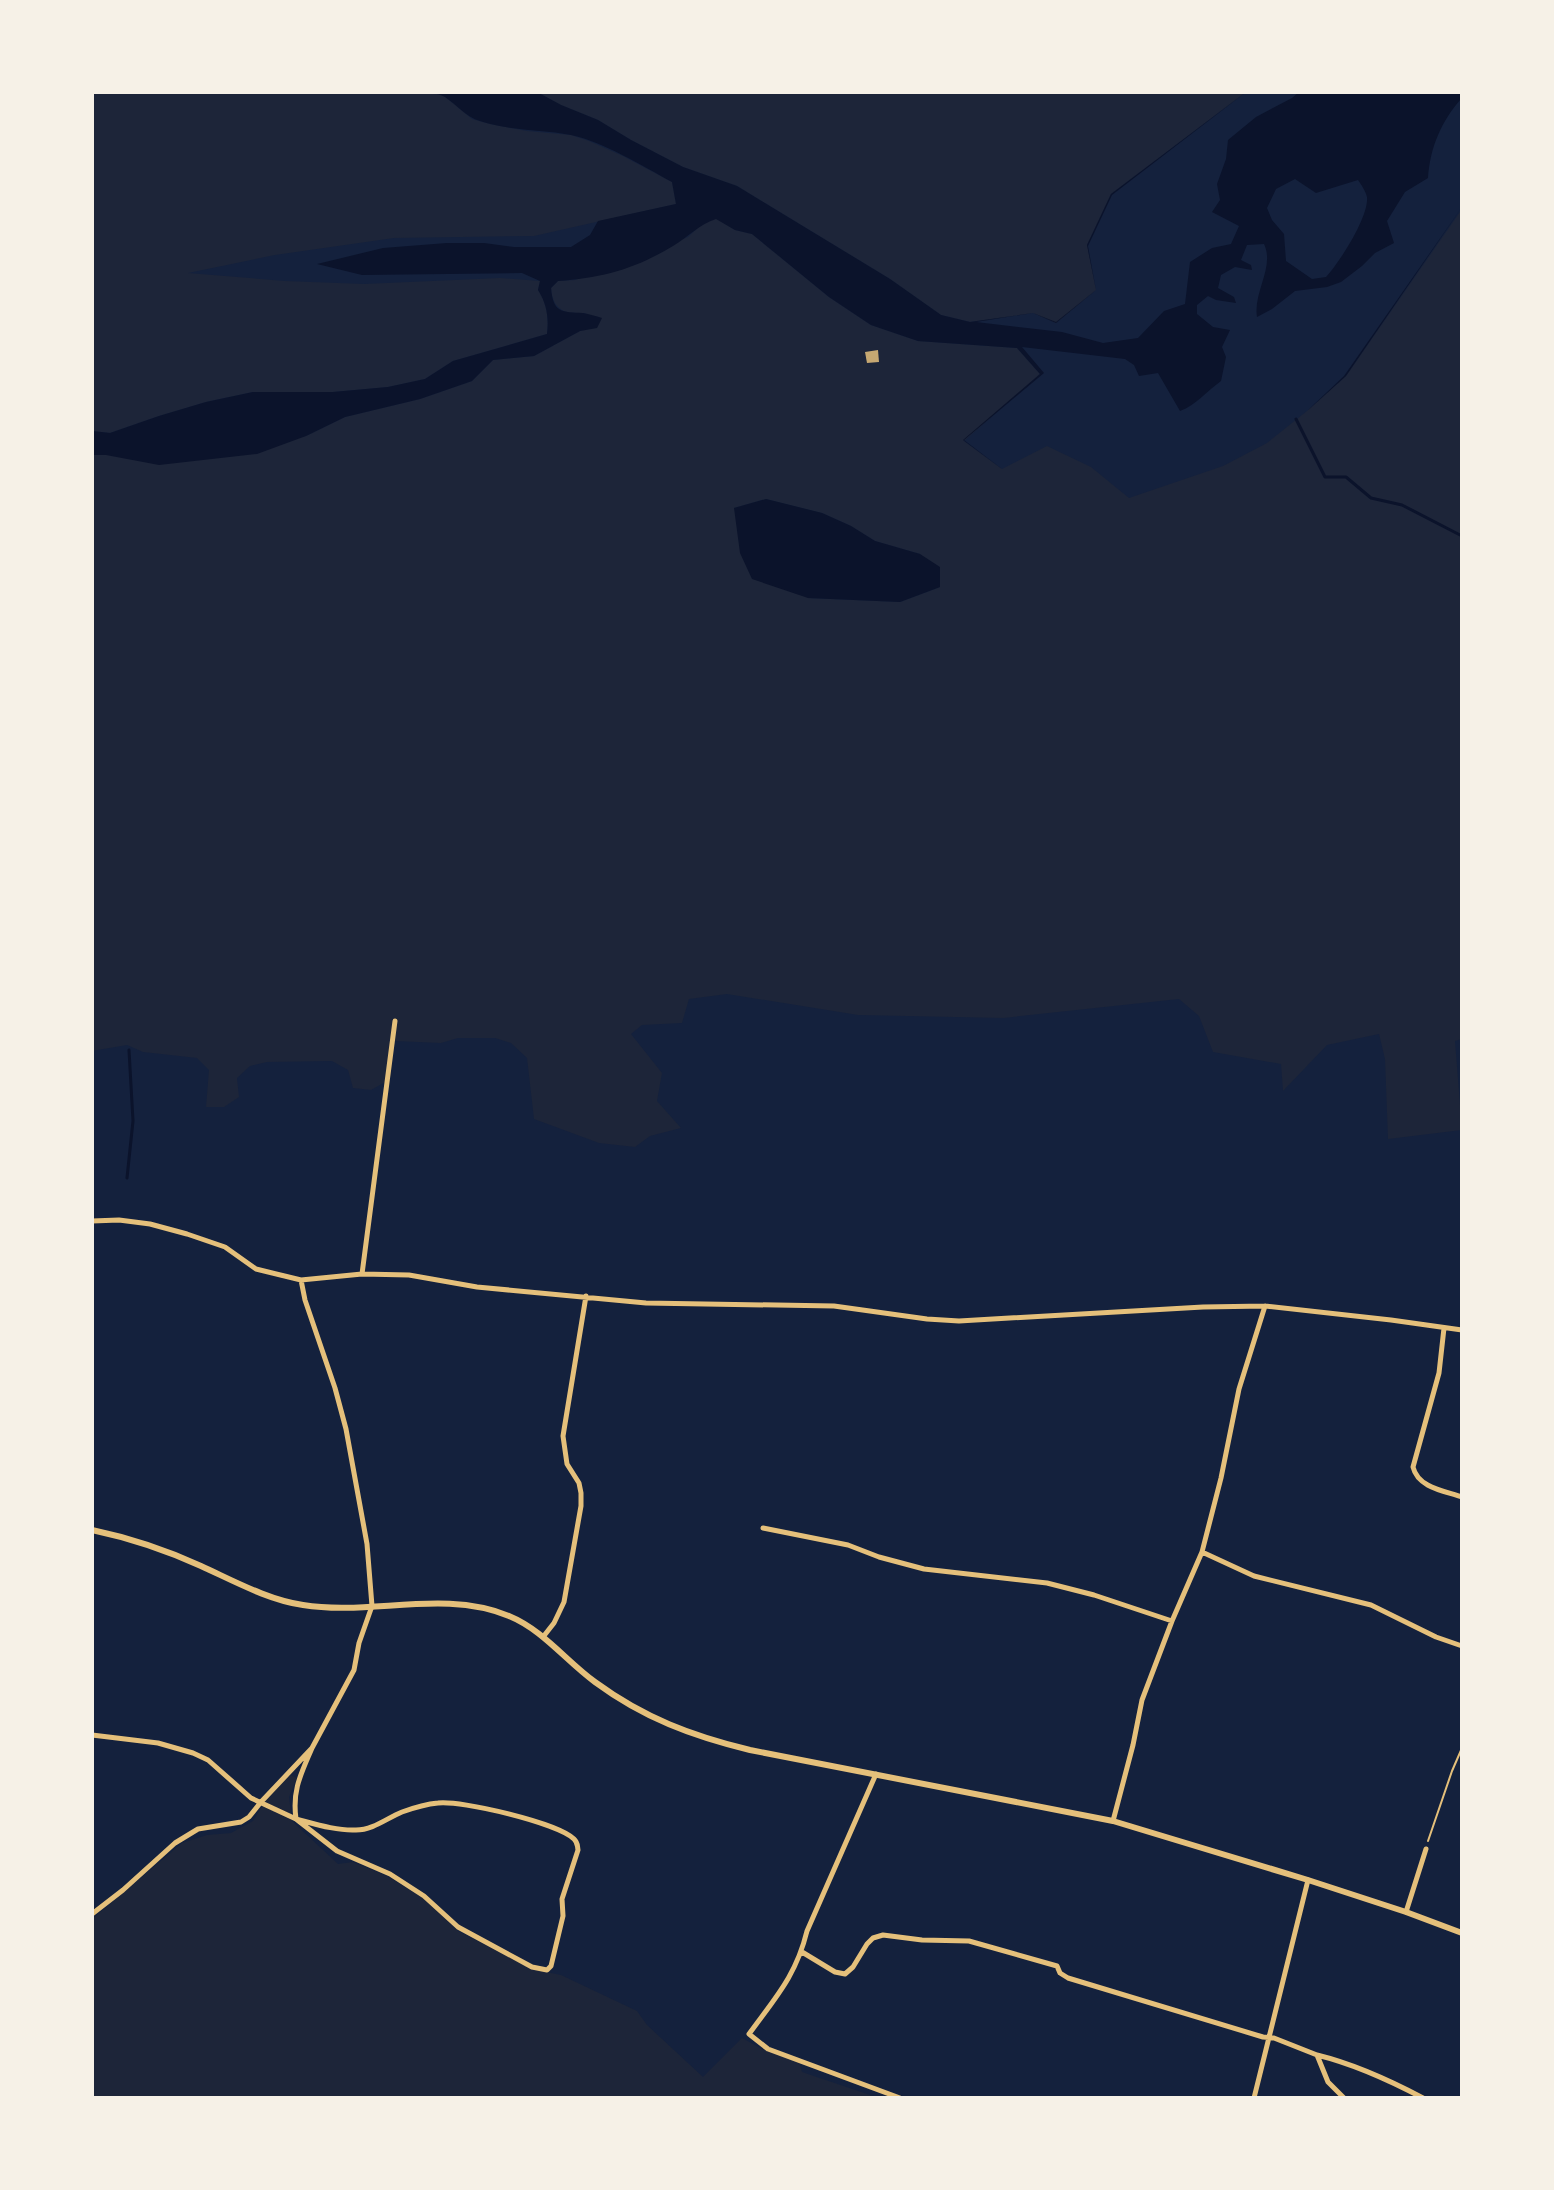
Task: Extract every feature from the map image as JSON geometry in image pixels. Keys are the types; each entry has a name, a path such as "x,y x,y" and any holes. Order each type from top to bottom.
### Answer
{"street":[{"path":"362,1274 395,1021"},
{"path":"92,1221 150,1224 187,1234 225,1247 256,1269 301,1280 362,1274 409,1275 477,1287 646,1303 834,1306 959,1321 1265,1306 1462,1330"},
{"path":"92,1735 158,1743 193,1753 208,1760 240,1789 261,1802 296,1819 318,1825 357,1830 405,1811 440,1802 500,1810 568,1835 577,1843 578,1850 562,1899 563,1916 551,1966 547,1970 532,1967 482,1941 458,1927 424,1896 390,1874 337,1851 296,1819 293,1801 299,1780 312,1748 354,1670 359,1643 372,1606 367,1544 346,1429 301,1280"},
{"path":"543,1637 564,1602 581,1506 579,1483 567,1464 563,1436 586,1296"},
{"path":"1113,1821 1142,1700 1202,1552 1239,1389 1265,1306"},
{"path":"1444,1328 1439,1373 1413,1467 1415,1475 1424,1483 1462,1497"},
{"path":"763,1528 848,1545 924,1569 1047,1583 1172,1621"},
{"path":"92,1530 135,1540 269,1596 301,1605 324,1608 419,1604 482,1607 525,1624 593,1681 625,1703 704,1739 1113,1821 1308,1880 1462,1933"},
{"path":"1202,1552 1254,1576 1371,1605 1436,1637 1462,1646"},
{"path":"92,1914 175,1843 198,1829 241,1822 249,1817 312,1748"},
{"path":"876,1774 807,1931 792,1975 749,2034 768,2049 900,2098"},
{"path":"1406,1912 1426,1849"},
{"path":"1254,2098 1308,1880"},
{"path":"802,1952 835,1972 845,1974 867,1944 883,1935 969,1941 1057,1966 1060,1973 1068,1978 1102,1989 1337,2059 1423,2098"},
{"path":"1317,2055 1328,2082 1344,2098"}],"path":[{"path":"1426,1849 1462,1748"}],"shaded area":[{"path":"92,92 415,92 443,95 472,119 527,131 571,135 623,156 672,182 676,204 534,236 394,238 275,255 188,273 364,284 500,278 540,281 538,290 547,311 547,334 453,361 425,379 388,387 333,392 253,392 206,402 110,433 92,431"},
{"path":"415,92 537,92 598,120 683,167 737,186 890,279 941,315 970,322 1033,313 976,322 1062,332 1103,343 1138,338 1164,311 1185,304 1190,262 1212,248 1231,244 1239,226 1212,212 1220,200 1217,184 1226,159 1228,140 1256,117 1299,92 1462,92 1462,98 1438,135 1428,178 1405,192 1387,221 1394,243 1375,253 1341,282 1295,291 1257,317 1267,253 1264,244 1247,245 1241,260 1251,265 1252,270 1235,267 1221,275 1218,288 1234,297 1236,303 1208,296 1197,305 1197,314 1213,327 1230,330 1222,347 1226,357 1221,381 1186,408 1180,411 1158,373 1139,376 1134,365 1125,359 1022,347 1044,373 964,440 1002,469 963,440 1040,374 1017,348 918,341 871,325 829,297 752,234 735,230 716,219 659,254 632,266 604,275 558,281 551,288 556,307 602,318 597,328 580,331 534,356 493,360 472,381 420,399 345,417 257,454 159,465 92,455 92,431 110,433 206,402 253,392 333,392 388,387 425,379 453,361 547,334 547,311 538,290 540,281 522,273 362,275 317,264 383,248 447,243 571,247 590,235 598,221 676,204 672,182 609,149 571,135 503,127 480,121 442,95","holes":["1295,179 1316,193 1358,180 1367,197 1363,216 1338,261 1326,277 1312,279 1286,261 1284,234 1267,208 1276,189"]},
{"path":"537,92 1246,92 1111,194 1087,245 1096,290 1056,323 1033,313 970,322 941,315 890,279 737,186 683,167 598,120"},
{"path":"1246,92 1112,195 1088,246 1096,290 1087,245 1111,194"},
{"path":"1462,207 1346,376 1307,411 1344,376"},
{"path":"1462,209 1462,1039 1455,1041 1462,1130 1388,1139 1385,1059 1379,1034 1327,1045 1283,1091 1281,1064 1213,1052 1199,1016 1179,999 1003,1018 858,1015 727,994 689,999 682,1023 642,1025 631,1034 662,1073 657,1101 681,1128 650,1136 635,1147 599,1143 534,1119 527,1058 511,1043 495,1038 458,1038 441,1043 395,1041 387,1081 371,1090 353,1088 348,1070 332,1061 267,1062 250,1066 237,1078 239,1097 224,1107 206,1107 209,1070 197,1058 143,1052 127,1045 92,1051 92,455 306,436 345,417 420,399 472,381 493,360 534,356 580,331 597,327 585,313 566,312 557,306 551,288 558,281 575,280 688,237 704,222 716,218 735,230 752,234 829,297 871,325 918,341 1017,348 1040,374 964,441 1002,469 1047,446 1091,467 1129,498 1223,466 1267,443 1346,376","holes":["766,499 822,513 875,541 920,554 940,587 900,602 808,598 734,508"]},
{"path":"766,499 822,513 875,541 920,554 940,567 940,587 900,602 808,598 752,579 740,553 734,508"},
{"path":"290,1775 297,1778 289,1797 292,1821 338,1864 353,1862 387,1876 423,1898 458,1931 532,1969 561,1975 637,2011 647,2025 703,2077 742,2038 766,2051 799,2062 802,2072 879,2098 92,2098 92,1919 182,1843 207,1835 231,1833 253,1821 268,1797"}],"building":[{"path":"878,350 879,362 867,363 865,352"}],"waterway":[{"path":"1296,419 1325,477 1346,477 1371,498 1402,505 1462,536"},
{"path":"127,1178 133,1121 129,1050"}]}
